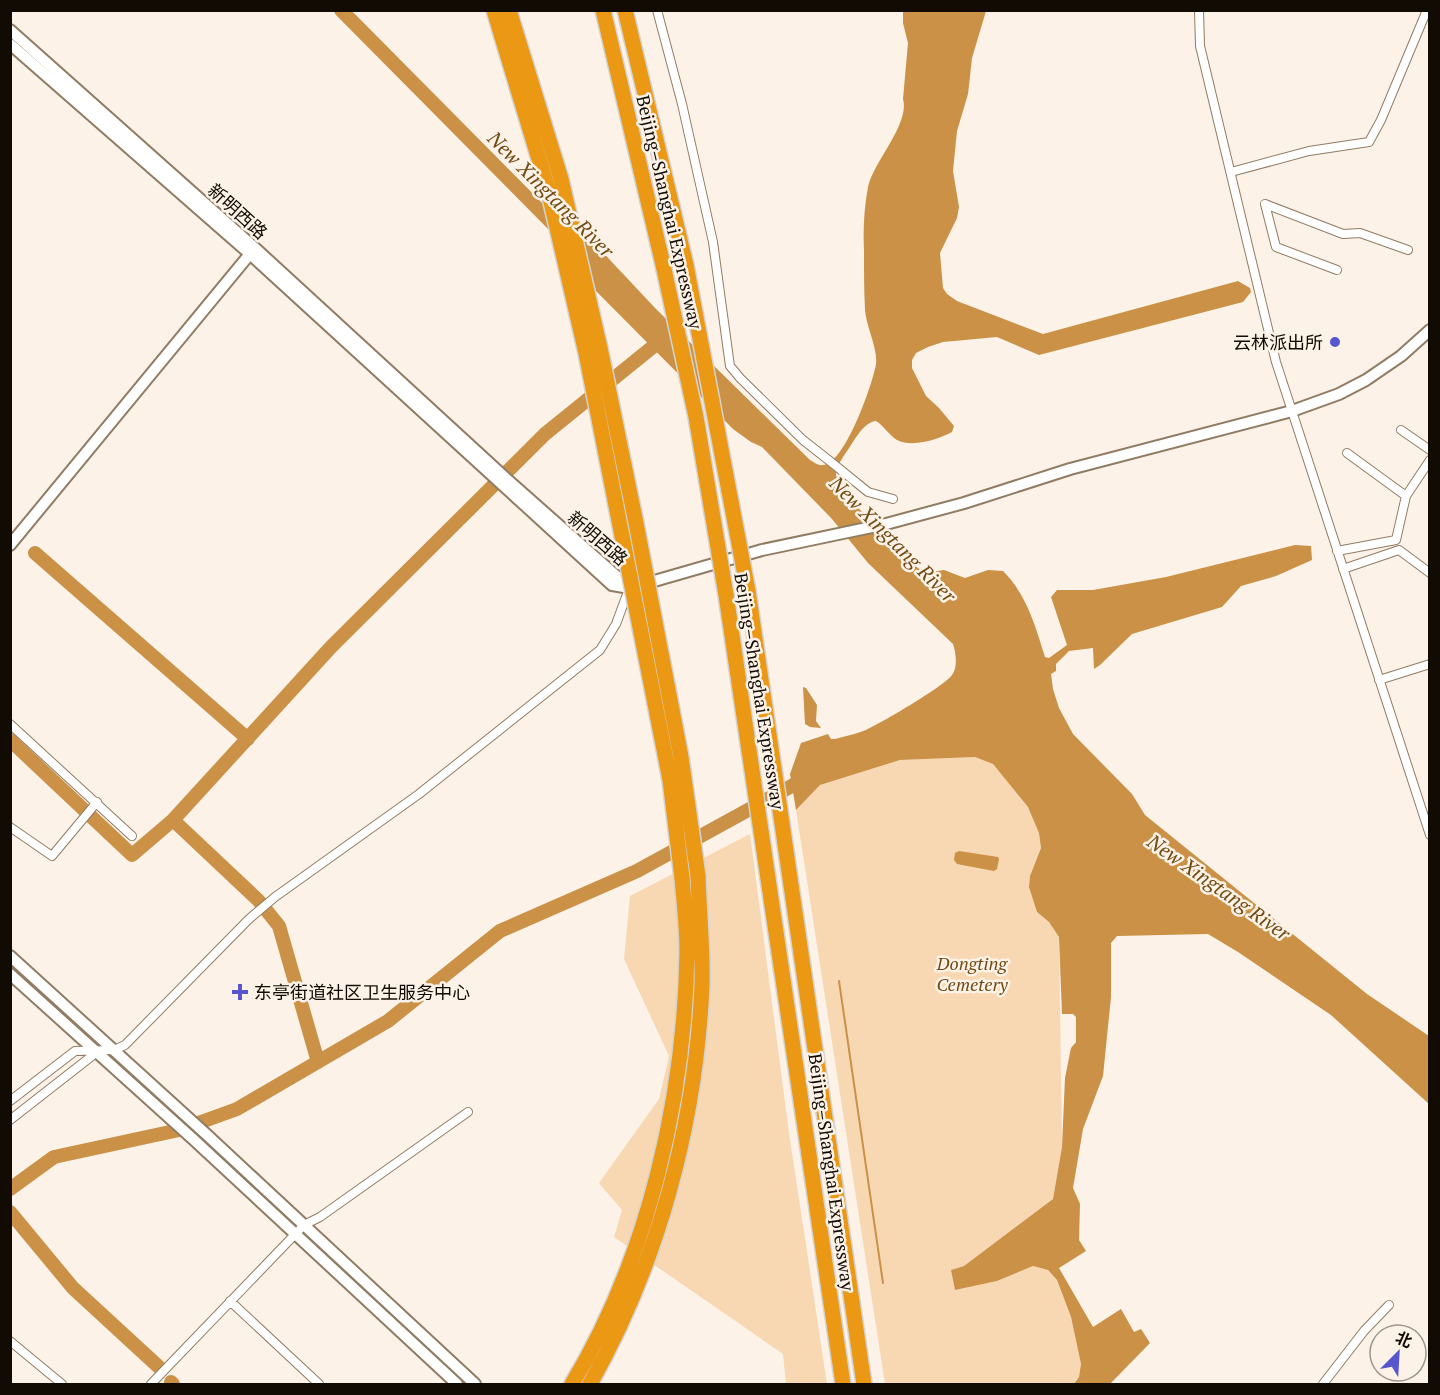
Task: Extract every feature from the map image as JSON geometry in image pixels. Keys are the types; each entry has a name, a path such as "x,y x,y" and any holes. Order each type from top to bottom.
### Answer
{"highway":[{"path":"494,10 509,35"},
{"path":"509,10 509,35 586,353 690,877 702,984 695,1061 684,1137 641,1278 619,1329 590,1384"},
{"name":"Beijing–Shanghai Expressway","path":"603,10 696,417 754,777 843,1384"},
{"name":"Beijing–Shanghai Expressway","path":"625,10 686,265 748,591 864,1384"},
{"path":"572,1384 605,1320 629,1264 643,1223 667,1135 678,1072 684,1007 690,877"}],"street":[{"path":"657,10 682,104 713,242 730,366 795,432 839,469 868,492 893,499"},
{"path":"1199,10 1200,46 1276,362 1430,835"},
{"path":"1231,172 1309,151 1369,142 1381,120 1427,10"},
{"name":"新明西路","path":"10,30 630,588"},
{"name":"新明西路","path":"10,44 253,251"},
{"path":"1337,270 1276,247 1264,204 1343,234 1360,233 1408,250"},
{"path":"10,545 253,251"},
{"path":"10,1101 75,1051 114,1050 125,1045 249,919 275,897 419,794 600,650 616,624 630,588 762,550 886,524 964,503 1070,469 1292,411 1339,394 1366,380 1401,356 1430,330"},
{"path":"1401,430 1430,450"},
{"path":"1347,453 1406,496"},
{"path":"1337,551 1396,540 1406,496 1430,460"},
{"path":"1343,569 1399,550 1430,573"},
{"path":"1379,680 1430,664"},
{"path":"10,724 132,836"},
{"path":"10,827 52,856 96,802"},
{"path":"10,956 475,1384"},
{"path":"10,974 194,1139 457,1384"},
{"path":"10,1120 97,1052"},
{"path":"151,1384 304,1225 321,1216 468,1112"},
{"path":"230,1301 319,1384"},
{"path":"1323,1384 1364,1331 1389,1305"},
{"path":"10,1341 62,1384"}],"green space":[{"name":"Dongting Cemetery","path":"975,757 993,764 1028,807 1039,833 1041,848 1030,876 1037,912 1049,922 1059,937 1062,1147 1053,1199 964,1266 951,1270 955,1290 996,1281 1033,1266 1048,1270 1057,1280 1071,1317 1081,1364 1079,1377 1074,1384 885,1384 796,810 820,785 900,760"},
{"path":"750,834 789,1133 827,1384 786,1384 783,1354 614,1237 622,1210 599,1183 659,1099 669,1056 624,959 630,896"}],"water":[{"path":"903,11 986,11 972,58 968,94 957,131 953,171 959,207 957,218 940,253 943,288 947,294 957,301 1043,334 1238,281 1250,288 1251,292 1243,302 1039,355 997,337 943,342 928,347 916,353 912,360 912,368 926,396 954,426 952,432 926,442 903,442 894,438 876,421 872,422 859,434 840,463 836,474 839,482 859,509 924,573 944,570 965,578 988,570 1003,571 1024,600 1045,657 1049,658 1067,645 1051,597 1057,590 1093,590 1166,577 1295,545 1311,546 1312,560 1276,576 1241,586 1222,607 1132,634 1094,669 1093,648 1069,651 1056,664 1056,671 1051,674 1053,689 1059,708 1073,734 1132,794 1145,815 1367,994 1429,1036 1429,1104 1331,1015 1208,934 1117,936 1111,943 1111,997 1103,1076 1083,1129 1073,1188 1080,1204 1079,1240 1086,1251 1059,1268 1093,1327 1121,1309 1134,1332 1141,1329 1150,1343 1110,1384 1074,1384 1079,1377 1081,1364 1071,1317 1057,1280 1048,1270 1033,1266 997,1281 955,1290 951,1270 964,1266 1053,1199 1062,1147 1065,1078 1071,1048 1076,1042 1076,1017 1073,1014 1062,1014 1059,937 1049,922 1037,912 1029,887 1030,876 1041,848 1039,833 1028,807 993,764 975,757 900,760 820,785 796,810 790,774 801,743 828,734 831,739 835,739 866,730 925,696 946,681 954,672 956,660 953,644 868,563 832,519 762,447 733,429 596,291 579,227 656,309 810,460 821,465 831,461 849,438 857,421 870,388 876,364 865,310 865,211 868,187 897,131 904,109 908,43 903,23"},
{"path":"803,687 817,705 816,721 821,728 805,724"},
{"path":"959,851 998,857 997,869 994,871 957,864 954,860 955,853"}],"waterway":[{"name":"New Xingtang River","path":"341,10 559,230"},
{"path":"318,1062 279,926 259,901 173,820 331,647 545,434 665,337"},
{"path":"35,553 248,739"},
{"path":"10,740 132,855 173,820"},
{"path":"10,1189 54,1157 179,1130 237,1109 388,1021 500,931 637,871 808,777"},
{"path":"839,981 883,1283"},
{"path":"10,1212 73,1288 161,1369"}],"place":[{"name":"云林派出所","path":"1335,342"},
{"name":"东亭街道社区卫生服务中心","path":"240,992"}]}
